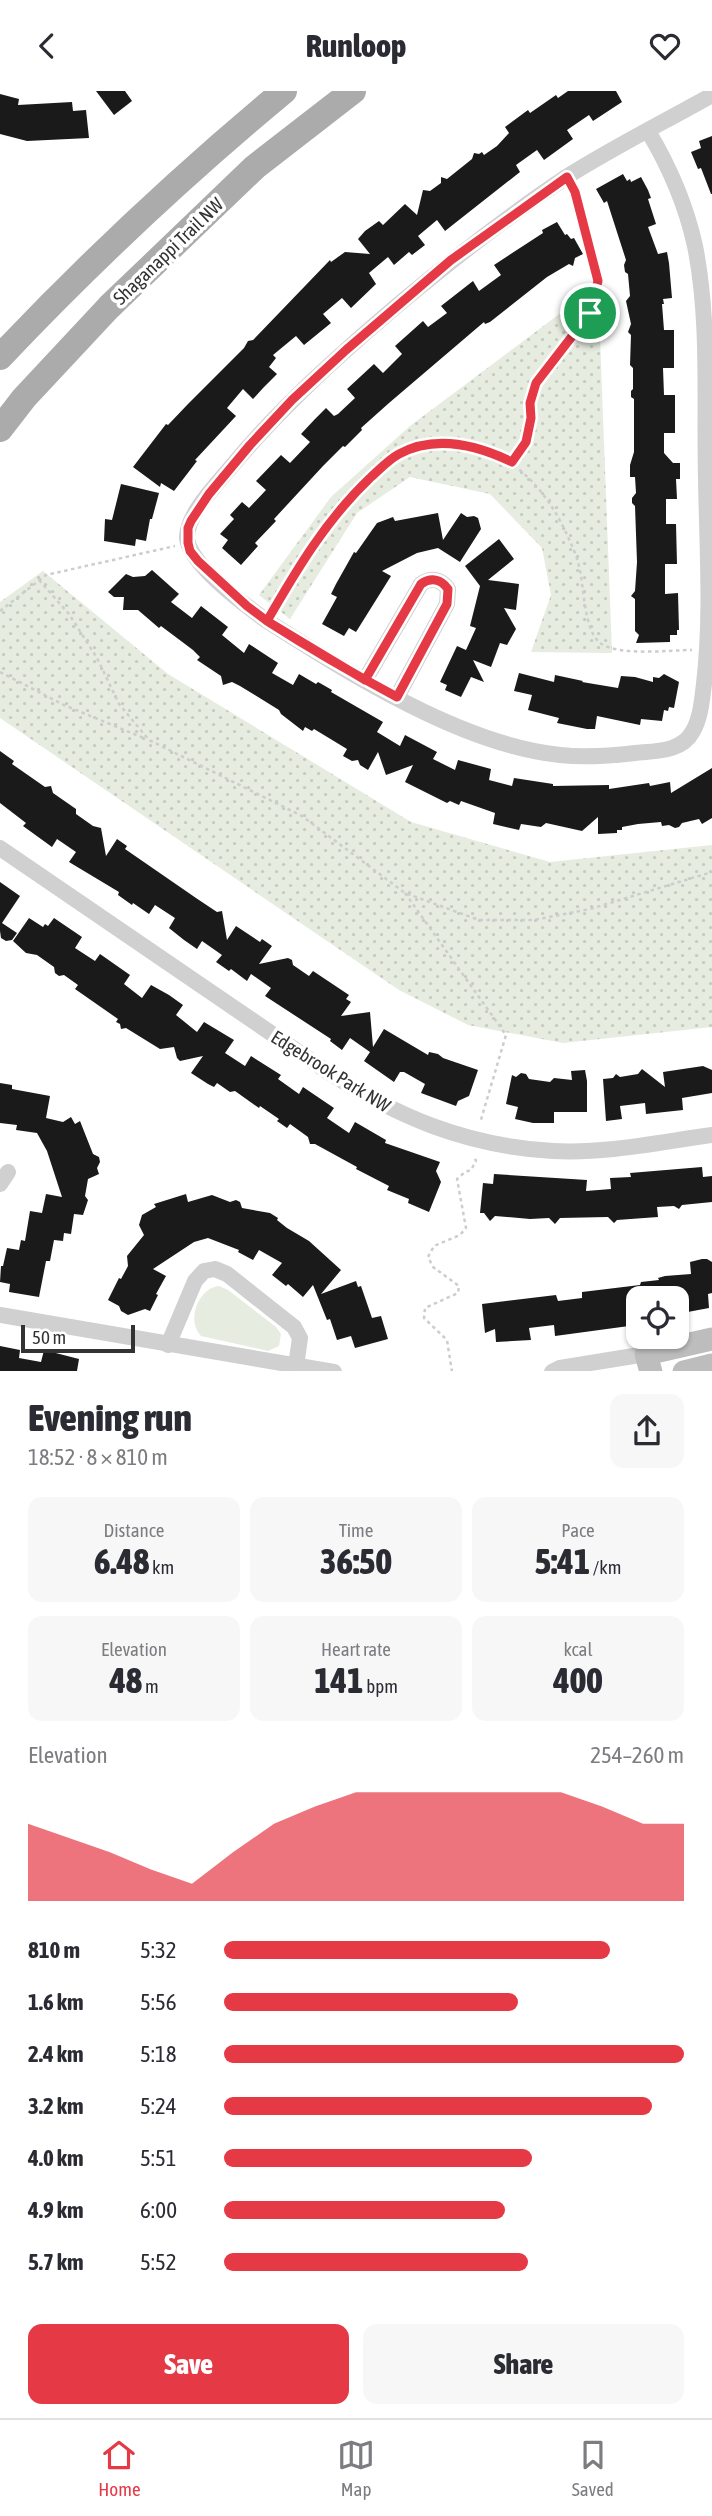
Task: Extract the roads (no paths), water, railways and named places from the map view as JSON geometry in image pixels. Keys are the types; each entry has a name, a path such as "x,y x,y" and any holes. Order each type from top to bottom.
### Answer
{"main road":[{"path":"0,357 69,284 229,136 284,91"},
{"name":"Shaganappi Trail NW","path":"0,429 24,398 108,307 255,167 353,91"}],"street":[{"path":"648,131 662,155 684,207 695,245 703,312 709,645 701,706 695,727 681,744 668,750 594,757 524,749 482,737 397,697 267,621 198,561 190,551 188,528 209,494 292,400 374,325 451,260 567,177 648,131 712,95"},
{"path":"365,680 421,584 430,580 441,582 448,589 447,604 397,697"},
{"name":"Edgebrook Park NW","path":"0,848 363,1095 412,1120 474,1146 554,1151 595,1150 712,1135"},
{"path":"169,1345 195,1282 204,1271 215,1269 226,1274 294,1327 300,1338 296,1366"},
{"path":"0,1315 334,1371"},
{"path":"689,1344 712,1339"},
{"path":"552,1371 560,1368 649,1363 674,1349"},
{"path":"678,1349 683,1371 712,1365"}]}
